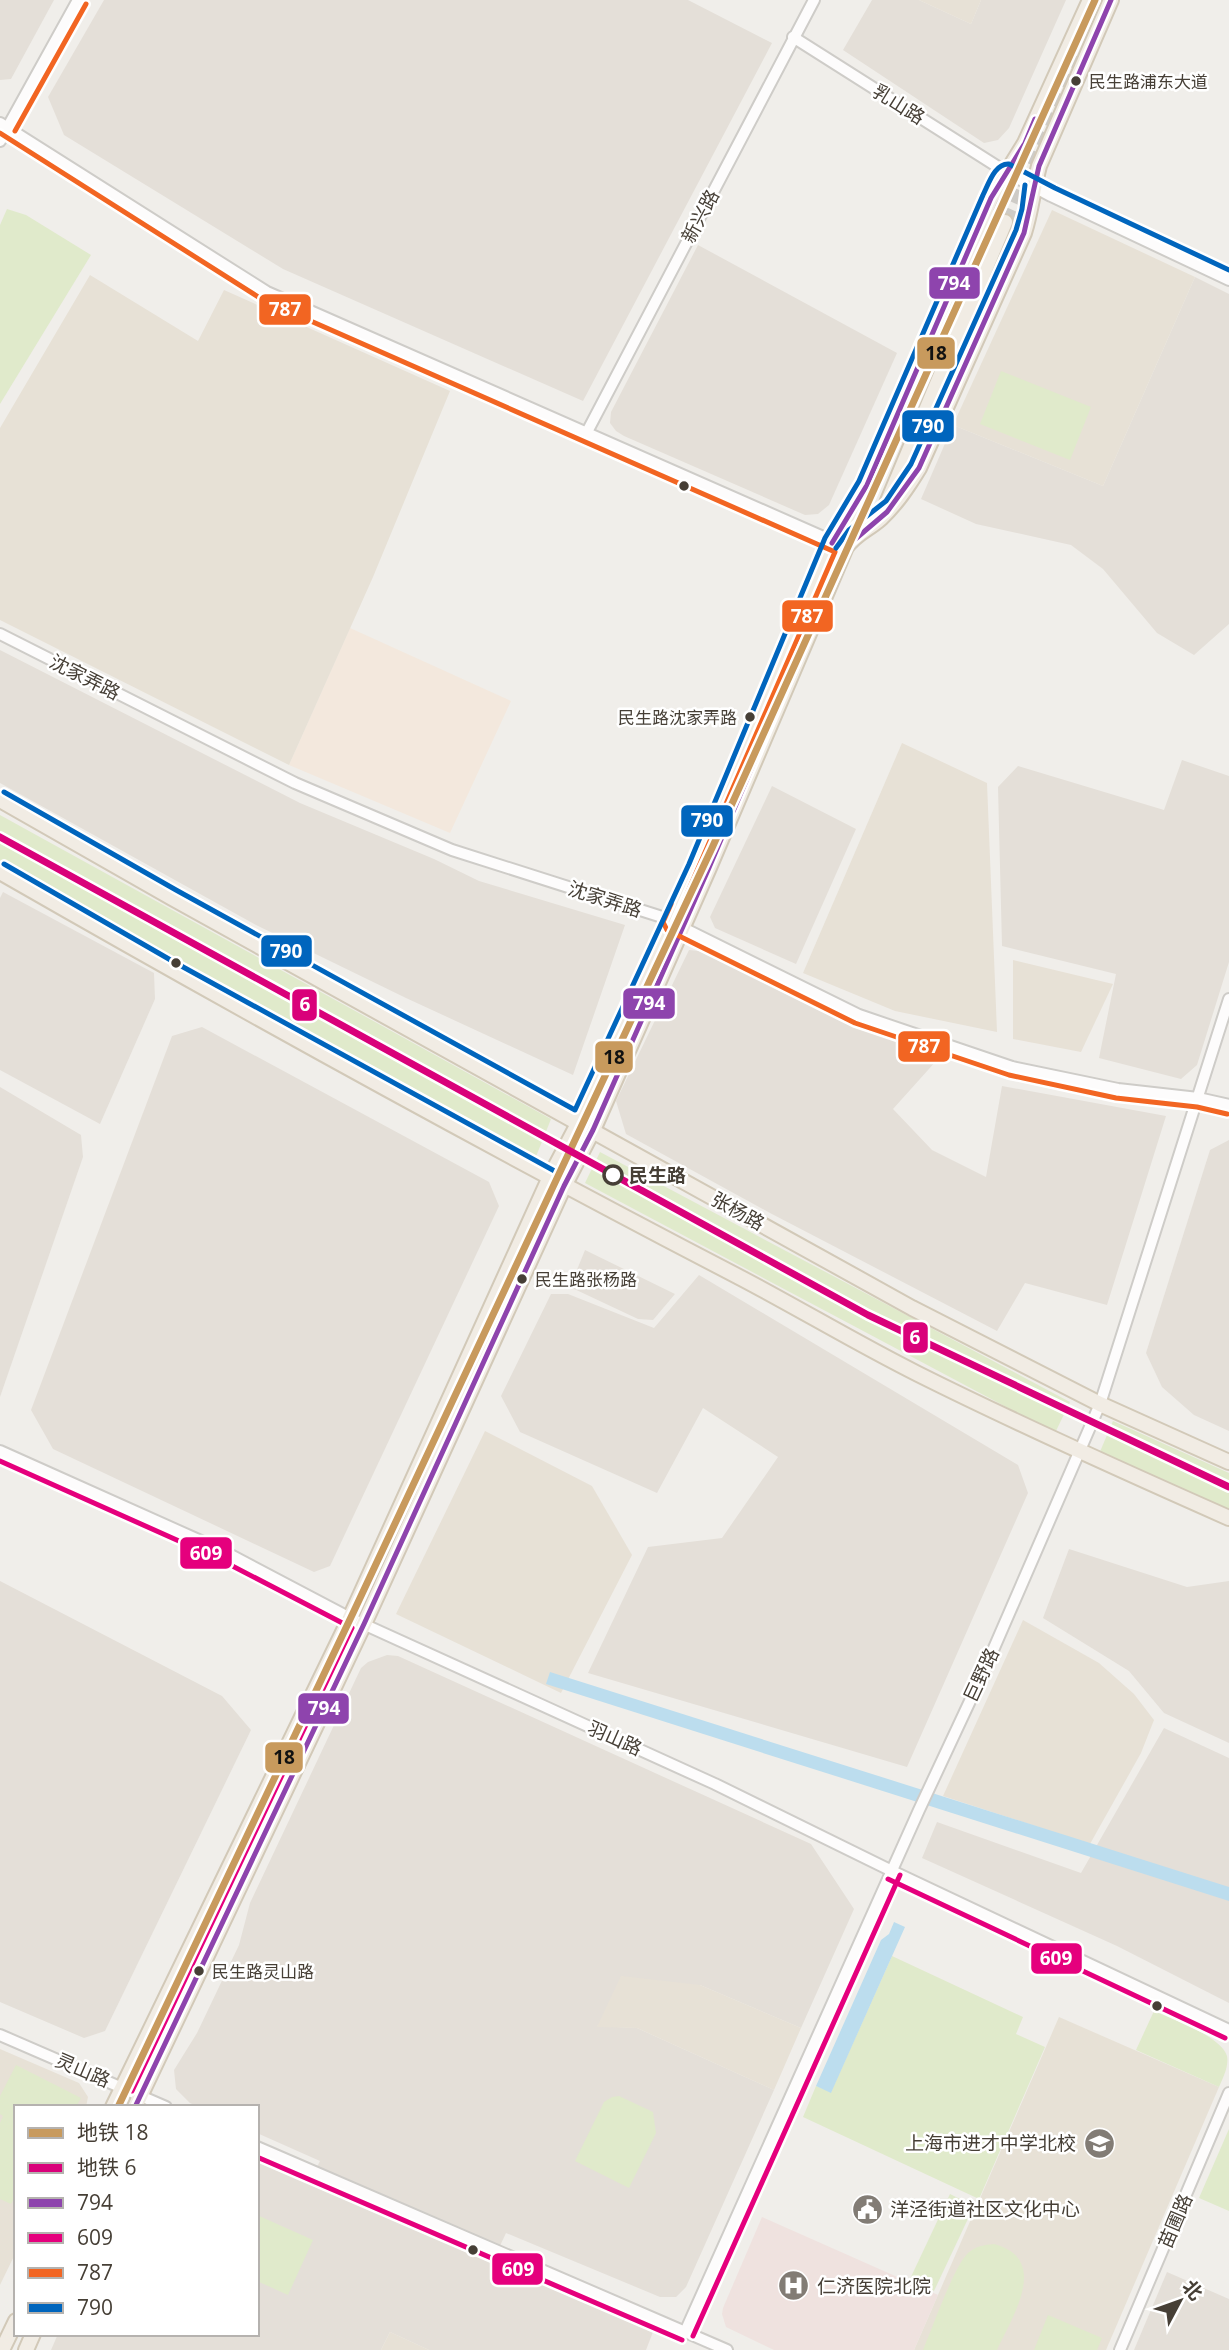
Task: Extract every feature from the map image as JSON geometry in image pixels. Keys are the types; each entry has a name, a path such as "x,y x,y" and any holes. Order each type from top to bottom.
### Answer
{"main road":[{"path":"137,2101 364,1624 564,1186 593,1130 677,925 697,868 991,198 1025,143 1090,0"},
{"path":"840,544 880,519 903,494 919,468 1024,233 1039,166 1111,0"},
{"path":"867,485 895,443 1000,220 880,519"},
{"name":"张杨路","path":"0,800 184,905 912,1308 1100,1404 1229,1462"},
{"path":"0,872 170,970 564,1186 769,1292 916,1373 1229,1518"},
{"path":"114,2105 350,1618 551,1177 677,925"},
{"path":"2,2350 14,2325"}],"street":[{"path":"0,141 3,125 78,0"},
{"name":"新兴路","path":"587,432 814,0"},
{"name":"乳山路","path":"793,37 1006,172 1229,280"},
{"path":"3,125 267,292 840,544"},
{"name":"沈家弄路","path":"0,634 295,783 452,850 659,916 859,1015 1012,1067 1118,1088 1198,1098 1229,1105"},
{"name":"巨野路","path":"685,2332 984,1671 1100,1404 1229,999"},
{"name":"羽山路","path":"0,1451 221,1550 350,1618 715,1784 1229,2030"},
{"name":"灵山路","path":"0,2035 122,2087 137,2101 156,2105"},
{"name":"苗圃路","path":"1121,2350 1229,2093"},
{"path":"259,2148 727,2350"}],"shaded area":[{"path":"0,0 54,0 11,79 0,80"},
{"path":"104,0 688,0 772,43 583,401 283,269 64,135 48,97"},
{"path":"872,0 919,0 971,24 981,0 1066,0 1009,128 998,140 984,143 843,50"},
{"path":"919,0 981,0 971,24"},
{"path":"1052,210 1195,277 1103,486 953,425"},
{"path":"698,245 897,353 829,505 818,514 805,515 624,436 610,423 611,412"},
{"path":"90,275 198,341 224,290 450,391 373,577 289,765 0,620 0,428"},
{"path":"1195,277 1229,294 1229,624 1194,655 1157,633 1103,569 1071,545 976,524 921,499 953,425 1103,486"},
{"path":"350,628 511,701 450,833 289,765"},
{"path":"0,650 300,803 434,859 479,881 625,925 573,1075 256,925 0,783"},
{"path":"902,743 987,783 997,1032 895,1011 803,973"},
{"path":"1182,760 1229,776 1229,962 1197,1065 1181,1079 1099,1058 1116,974 1002,946 998,787 1018,766 1164,810"},
{"path":"772,786 856,829 796,964 715,928 710,917"},
{"path":"3,892 154,973 155,999 100,1124 0,1070 0,898"},
{"path":"689,950 710,952 937,1060 893,1109 932,1150 986,1177 1002,1086 1166,1116 1107,1305 1025,1283 997,1331 770,1213 626,1134 616,1101"},
{"path":"1013,960 1113,984 1081,1052 1013,1039"},
{"path":"202,1027 489,1182 499,1206 330,1566 314,1572 53,1449 31,1410 172,1036"},
{"path":"0,1087 81,1135 83,1157 0,1397"},
{"path":"1229,1140 1229,1431 1194,1415 1162,1387 1146,1353 1210,1150"},
{"path":"585,1250 675,1294 653,1320 638,1319 570,1287"},
{"path":"699,1275 1018,1465 1028,1493 907,1767 588,1673 648,1547 722,1538 778,1457 703,1408 657,1493 520,1432 501,1396 551,1294 568,1294 654,1328"},
{"path":"485,1431 592,1486 632,1555 561,1693 396,1614"},
{"path":"1069,1549 1187,1587 1229,1581 1229,1743 1164,1713 1129,1671 1043,1618"},
{"path":"0,1581 222,1696 251,1730 105,2031 84,2038 0,2002"},
{"path":"1023,1620 1099,1663 1134,1694 1154,1720 1141,1753 1090,1844 943,1796"},
{"path":"387,1655 398,1656 811,1844 854,1909 801,2028 700,1985 597,2026 637,2028 774,2090 686,2287 676,2297 660,2297 506,2233 492,2263 653,2332 646,2350 429,2350 390,2332 381,2350 51,2350 57,2336 259,2336 259,2160 310,2181 320,2161 259,2134 259,2105 190,2103 176,2089 174,2070 197,2033 239,1945 250,1903 361,1668 368,1662"},
{"path":"1164,1728 1229,1758 1229,2003 1117,1946 922,1858 937,1822 1081,1873"},
{"path":"621,1976 700,1985 801,2028 774,2090 637,2028 597,2027"},
{"name":"上海市进才中学北校","path":"1059,2017 1219,2087 1106,2350 914,2350"},
{"path":"0,2049 79,2083 88,2097 86,2105 14,2105 14,2256 0,2285"},
{"name":"仁济医院北院","path":"762,2217 938,2295 914,2350 774,2350 726,2327 723,2308"},
{"path":"1167,2272 1229,2299 1229,2350 1134,2350"},
{"path":"390,2332 429,2350 381,2350"}],"green space":[{"path":"7,209 26,215 91,255 0,404 0,225"},
{"path":"1001,371 1091,407 1070,460 980,424"},
{"path":"0,815 551,1119 535,1159 0,862"},
{"path":"600,1152 1070,1402 1055,1433 585,1183"},
{"path":"1113,1421 1229,1473 1229,1514 1099,1454"},
{"path":"892,1956 1023,2017 1016,2034 1045,2047 979,2199 803,2117 816,2086 831,2092"},
{"path":"1154,2011 1206,2035 1223,2049 1227,2064 1219,2087 1136,2050"},
{"path":"16,2065 81,2098 77,2105 14,2105 14,2199 11,2204 0,2199 0,2123 3,2116 0,2114 0,2096"},
{"path":"619,2096 653,2112 656,2133 629,2188 575,2161 604,2102"},
{"path":"1229,2129 1229,2211 1199,2198"},
{"path":"950,2194 974,2206 934,2291 910,2279"},
{"path":"259,2216 313,2240 288,2295 259,2282"},
{"path":"994,2244 1011,2252 1021,2262 1024,2275 1018,2306 997,2350 923,2350 962,2260 974,2249"},
{"path":"1048,2315 1102,2338 1097,2350 1034,2350"}],"water":[{"path":"550,1672 1229,1887 1229,1901 546,1684"},
{"path":"894,1922 905,1927 831,2093 816,2086 881,1940 889,1934"}],"tunnel":[{"path":"1005,222 1079,57"},
{"path":"994,217 1018,164"}],"metro line":[{"name":"18","path":"119,2105 712,848 1095,0"},
{"name":"6","path":"0,837 868,1315 1229,1487"}],"transit line":[{"name":"794","path":"136,2105 364,1624 564,1186 593,1130 846,547 887,512 919,468 1024,233 1039,166 1111,0"},
{"name":"787","path":"15,131 86,4"},
{"name":"794","path":"832,543 867,485 991,198 1025,143 1035,119"},
{"name":"787","path":"0,133 263,300 835,552 674,924"},
{"name":"790","path":"4,792 575,1110 689,864 825,538 859,481 996,170 1009,164 1229,270"},
{"name":"790","path":"836,548 849,530 886,501 911,464 1016,230 1025,185"},
{"name":"790","path":"4,864 174,962 560,1174 598,1096"},
{"name":"787","path":"671,904 663,922 667,930 855,1023 1009,1075 1116,1098 1197,1107 1227,1114"},
{"name":"609","path":"0,1461 217,1558 352,1628 132,2091"},
{"name":"609","path":"693,2336 900,1875"},
{"name":"609","path":"888,1879 1225,2038"},
{"name":"609","path":"259,2158 682,2340"}],"place":[{"name":"民生路浦东大道","path":"1076,81"},
{"name":"民生路沈家弄路","path":"750,717"},
{"name":"民生路","path":"613,1175"},
{"name":"民生路张杨路","path":"522,1279"},
{"name":"民生路灵山路","path":"199,1971"},
{"name":"上海市进才中学北校","path":"1099,2143"},
{"name":"洋泾街道社区文化中心","path":"867,2209"},
{"name":"仁济医院北院","path":"794,2286"}]}
